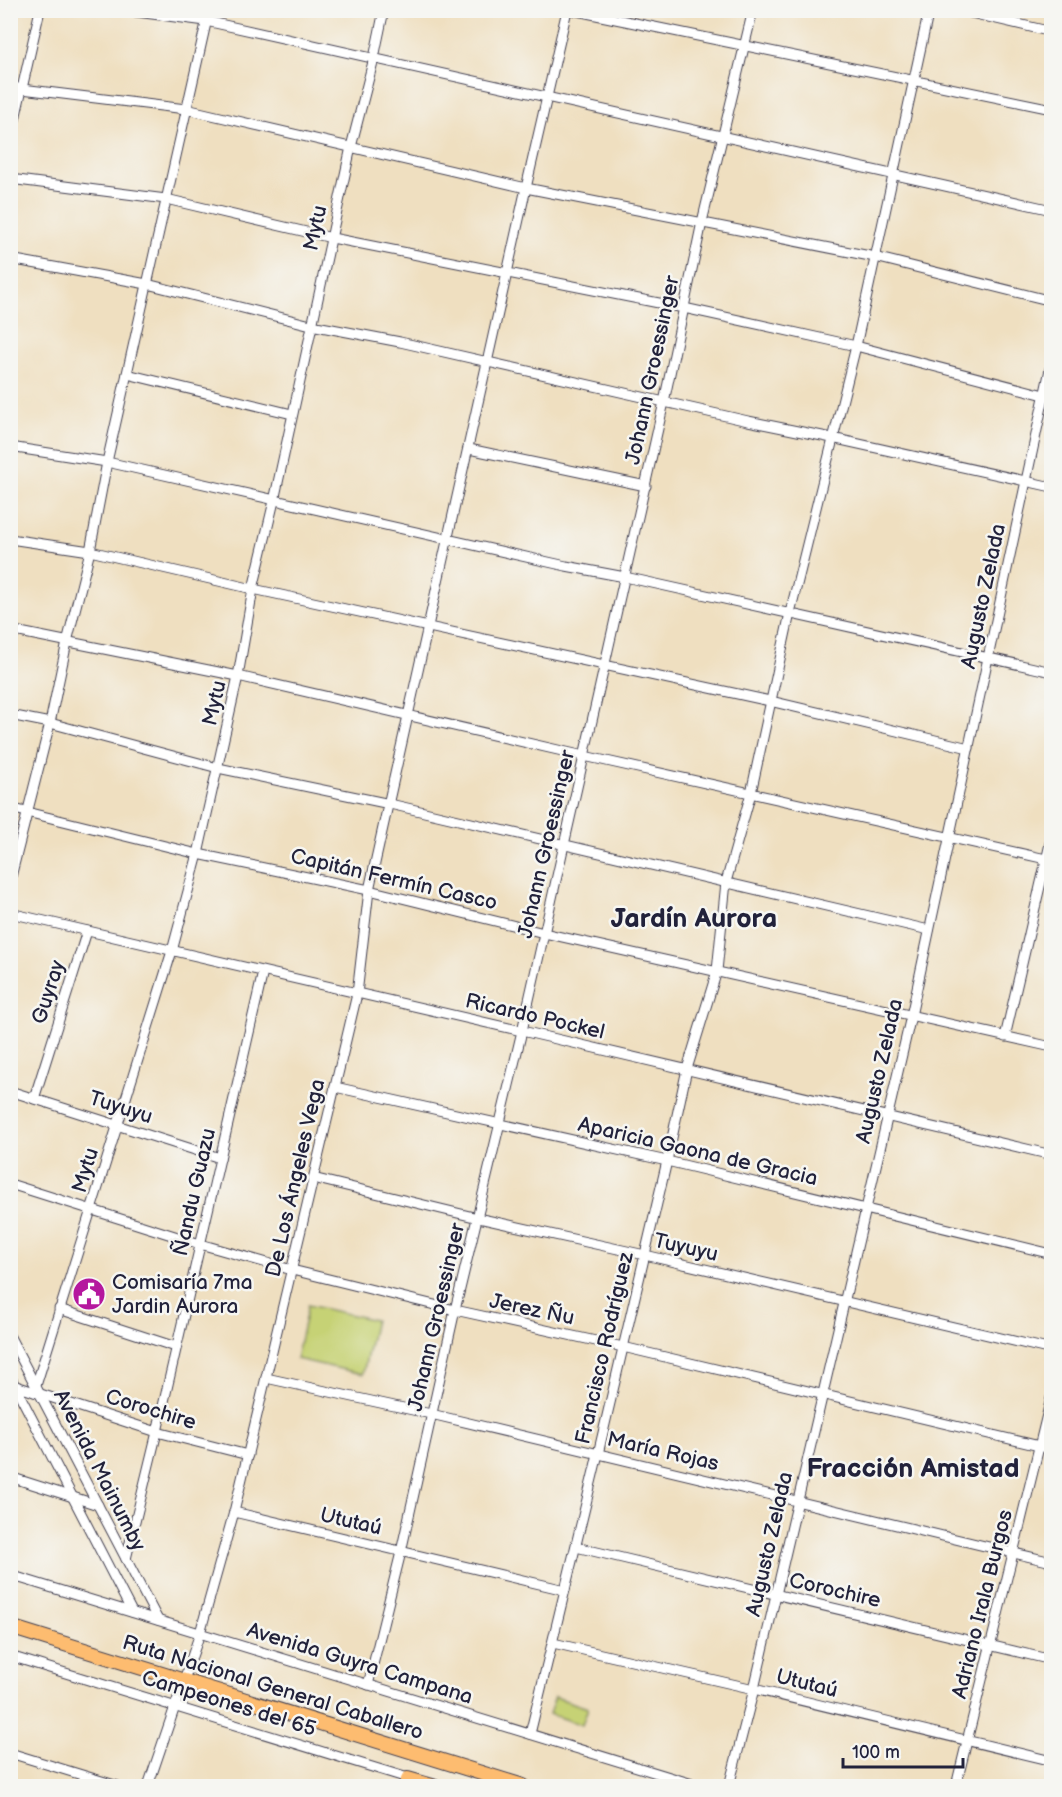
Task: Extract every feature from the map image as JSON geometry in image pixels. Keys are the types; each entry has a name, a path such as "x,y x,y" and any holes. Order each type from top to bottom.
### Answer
{"highway":[{"name":"Ruta Nacional General Caballero","path":"10,1627 523,1786"}],"main road":[{"name":"Campeones del 65","path":"406,1782 436,1786"}],"street":[{"path":"10,141 40,10"},
{"path":"121,10 206,21 1052,210"},
{"path":"10,881 90,551 107,462 209,10"},
{"name":"Mytu","path":"37,1390 59,1309 172,951 198,854 238,676 253,590 351,147 384,10"},
{"name":"De Los Ángeles Vega","path":"148,1786 200,1633 234,1512 292,1270 357,994 369,890 469,449 525,188 567,10"},
{"path":"572,10 1052,109"},
{"name":"Johann Groessinger","path":"368,1684 401,1552 455,1310 522,1030 664,402 702,222 753,10"},
{"name":"Francisco Rodríguez","path":"530,1734 645,1255 687,1069 717,971 726,882 751,793 790,613 856,346 929,10"},
{"path":"964,11 1052,32"},
{"path":"10,86 186,109 525,188 875,257 1052,301"},
{"path":"10,179 166,199 332,238 684,308 856,346 1044,395"},
{"path":"10,260 147,284 312,325 488,361 748,422 1052,486"},
{"name":"Augusto Zelada","path":"729,1786 754,1689 911,1016 1052,360"},
{"path":"127,374 292,414"},
{"path":"10,447 107,462 566,566 625,577 1052,672"},
{"path":"469,449 645,486"},
{"path":"10,539 90,551 253,590 770,701 969,748"},
{"path":"10,630 238,676 1046,859"},
{"path":"10,715 50,723 218,768 619,856 929,930"},
{"name":"Capitán Fermín Casco","path":"10,808 198,854 369,890 544,933 1052,1047"},
{"path":"1005,1037 1052,835"},
{"name":"Ricardo Pockel","path":"10,913 522,1030 1052,1155"},
{"name":"Guyray","path":"34,1099 87,931"},
{"name":"Ñandu Guazu","path":"126,1559 158,1432 263,972"},
{"name":"Aparicia Gaona de Gracia","path":"335,1087 667,1161 1052,1254"},
{"name":"Tuyuyu","path":"10,1091 220,1158"},
{"name":"Tuyuyu","path":"313,1178 1052,1350"},
{"name":"Jerez Ñu","path":"10,1184 200,1244 292,1270 1052,1449"},
{"path":"59,1309 176,1347"},
{"name":"Avenida Mainumby","path":"10,1337 158,1620"},
{"name":"Avenida Mainumby","path":"10,1376 132,1612"},
{"name":"María Rojas","path":"266,1378 431,1414 1052,1562"},
{"name":"Corochire","path":"13,1385 37,1390 158,1432 248,1455"},
{"name":"Adriano Irala Burgos","path":"956,1786 1052,1394"},
{"path":"10,1477 98,1505"},
{"name":"Ututaú","path":"234,1512 565,1590"},
{"name":"Corochire","path":"576,1547 1052,1660"},
{"name":"Avenida Guyra Campana","path":"10,1575 699,1786"},
{"name":"Ututaú","path":"553,1643 1052,1761"},
{"name":"Campeones del 65","path":"10,1656 174,1706 406,1782"},
{"path":"10,1754 117,1786"}],"green space":[{"path":"308,1305 375,1320 363,1374 296,1359"},
{"path":"555,1697 588,1708 582,1725 549,1714"}],"place":[{"name":"Comisaría 7ma Jardin Aurora","path":"89,1294"}],"district":[{"name":"Jardín Aurora","path":"694,918"},
{"name":"Fracción Amistad","path":"913,1468"}]}
